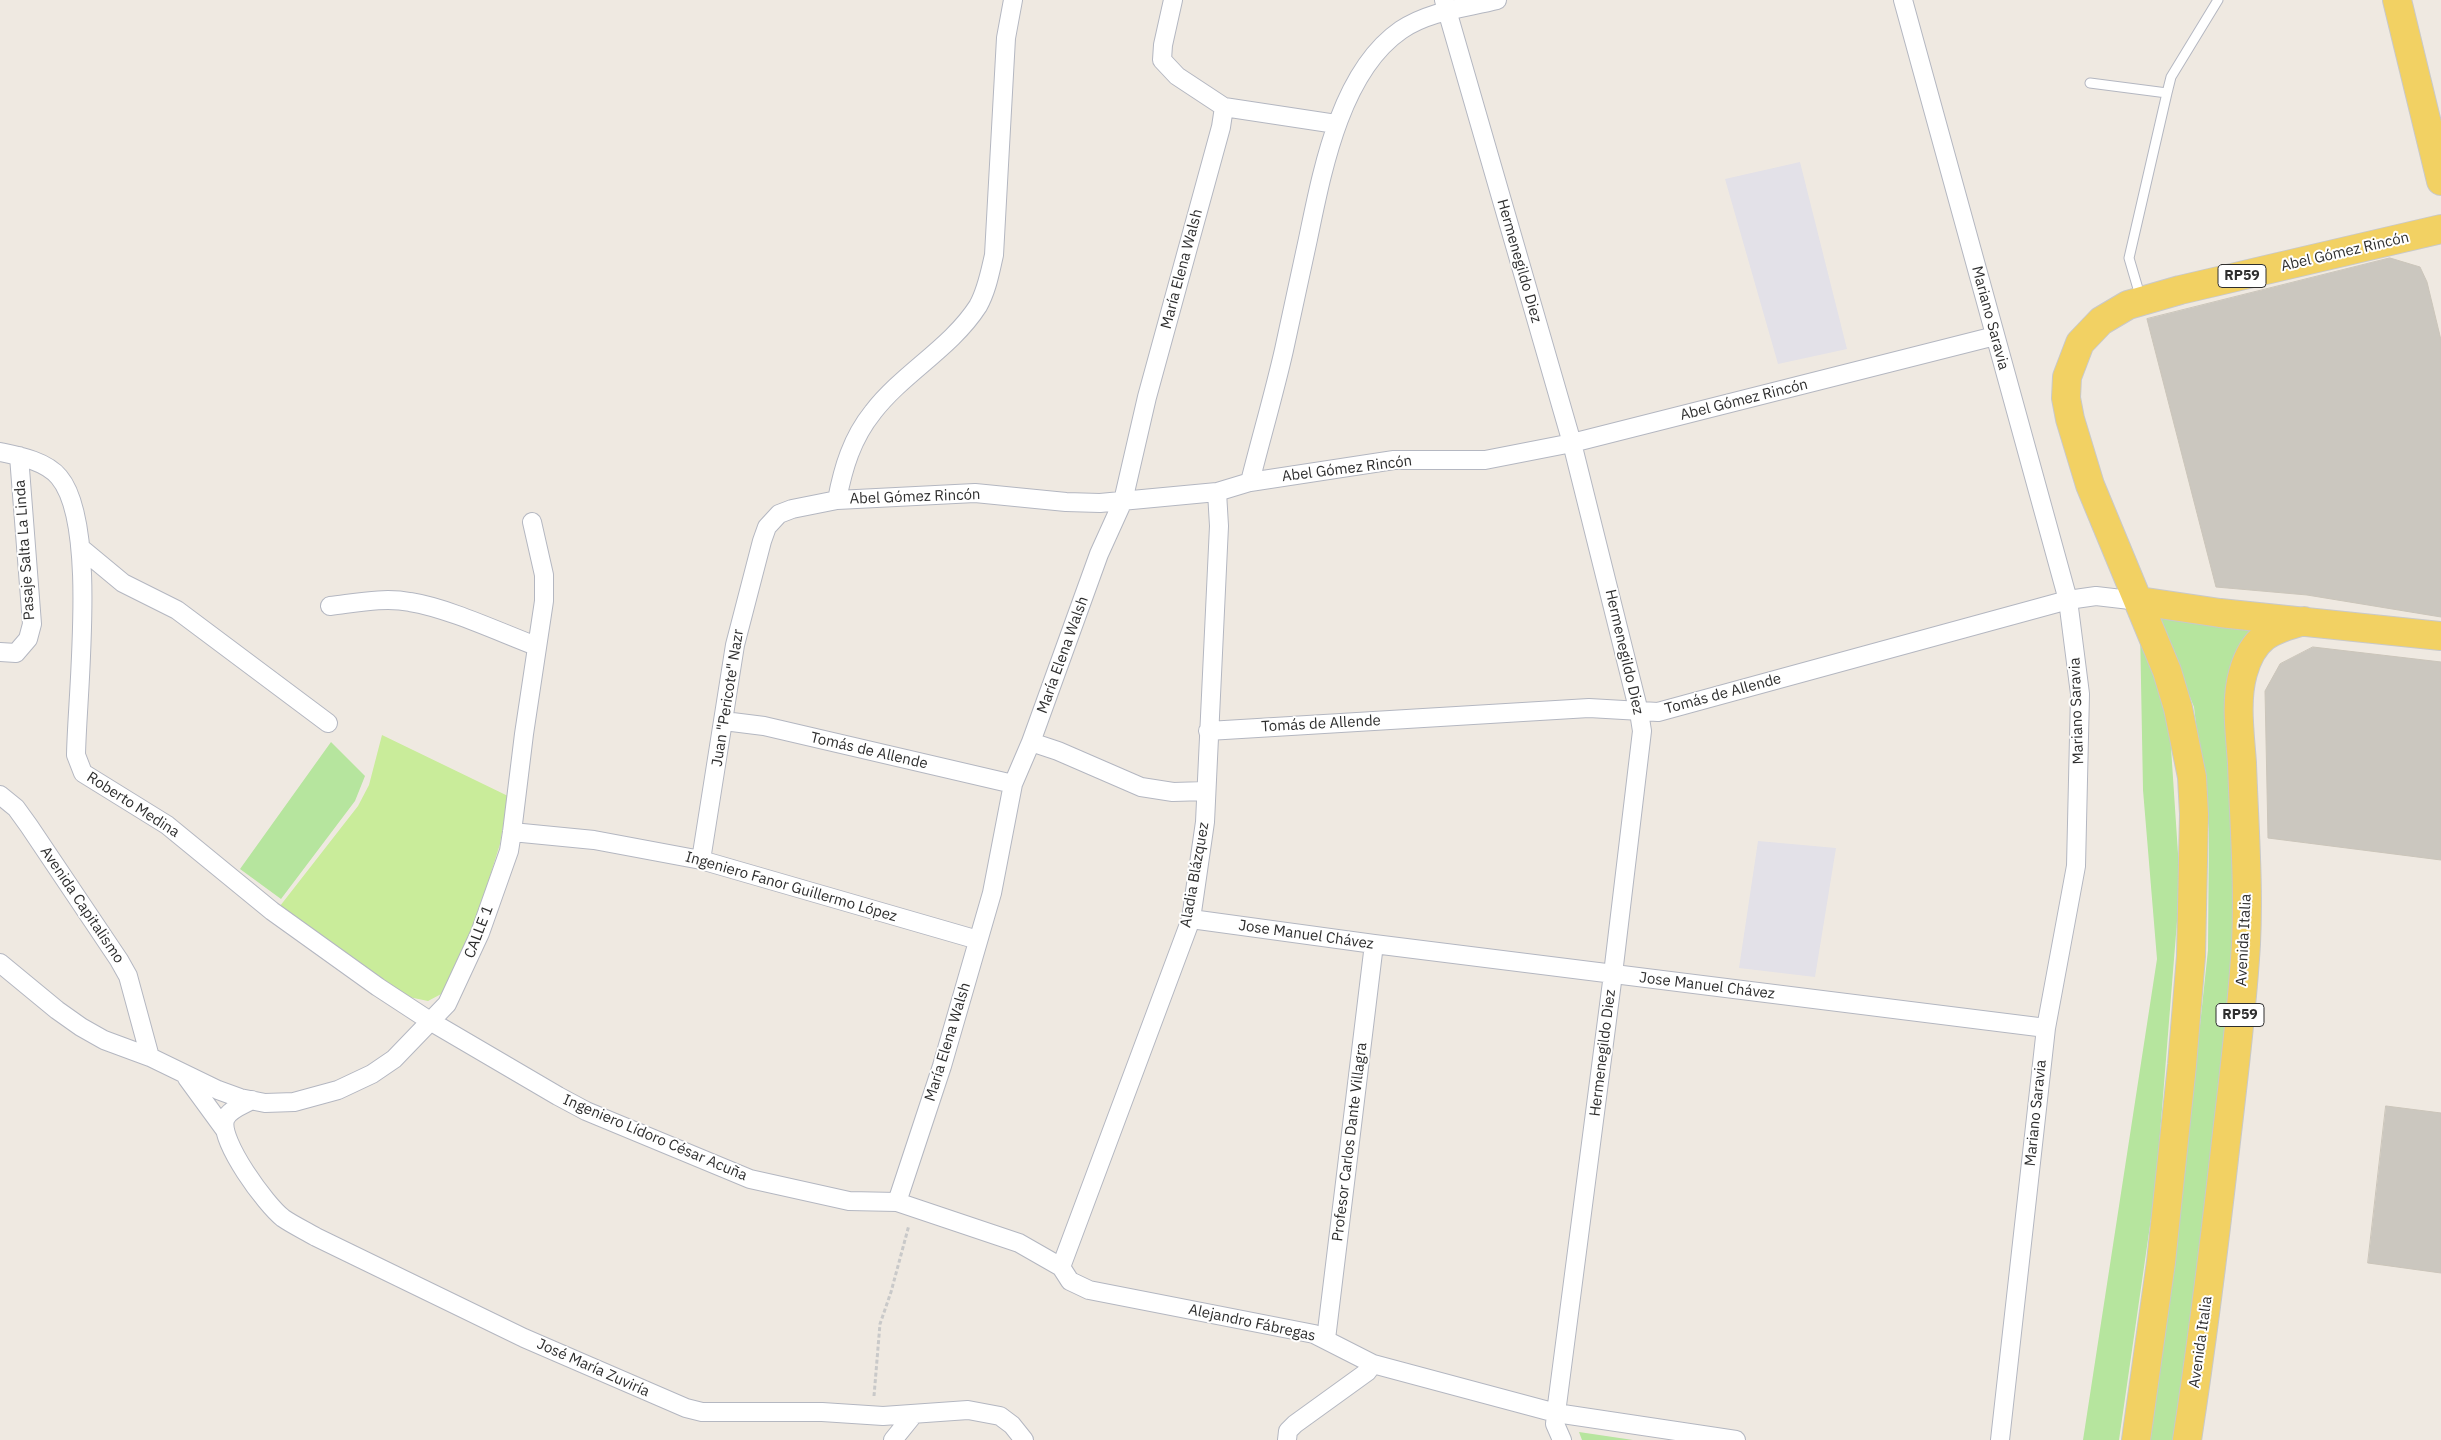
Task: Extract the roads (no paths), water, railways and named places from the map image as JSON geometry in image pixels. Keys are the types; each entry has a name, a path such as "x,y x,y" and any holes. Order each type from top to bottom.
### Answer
{"main road":[{"path":"2396,0 2441,181"},
{"name":"Abel Gómez Rincón","path":"2139,601 2090,485 2070,419 2066,398 2067,377 2080,344 2101,321 2128,305 2180,290 2441,229"},
{"name":"RP59","path":"2136,1440 2161,1262 2182,1065 2191,956 2194,814 2190,769 2178,708 2167,671 2139,601 2441,636"},
{"name":"Avenida Italia","path":"2187,1440 2210,1281 2236,1053 2246,944 2246,866 2240,712 2242,676 2248,656 2256,643 2267,634 2284,626 2304,621"}],"street":[{"path":"837,500 847,457 856,438 873,412 964,324 978,305 987,286 994,255 1006,38 1013,0"},
{"path":"1173,0 1163,44 1162,60 1177,76 1224,107 1336,124"},
{"path":"1250,482 1281,363 1321,177 1336,124 1362,75 1375,56 1400,31 1445,6 1498,0"},
{"name":"Mariano Saravia","path":"1902,0 2068,600 2080,694 2076,866 2046,1028 2000,1440"},
{"name":"Hermenegildo Diez","path":"1445,6 1572,444 1642,730 1613,974 1556,1413 1555,1424 1562,1440"},
{"name":"María Elena Walsh","path":"906,1204 942,1066 992,892 1013,784 1031,742 1099,554 1123,501 1146,397 1218,136 1224,107"},
{"name":"Abel Gómez Rincón","path":"779,514 792,509 837,500 975,493 1066,502 1100,503 1217,492 1250,482 1394,460 1485,460 1572,444 1995,336"},
{"name":"Roberto Medina","path":"0,452 19,456 49,467 59,476 67,490 82,549 76,755 83,773 167,825 272,911 378,987 430,1021"},
{"name":"Pasaje Salta La Linda","path":"0,652 16,653 28,639 32,624 19,456"},
{"name":"Aladia Blázquez","path":"1061,1267 1191,919 1205,822 1219,526 1217,492"},
{"name":"Juan \"Pericote\" Nazr","path":"701,860 735,644 767,527 779,514"},
{"name":"CALLE 1","path":"0,963 57,1010 104,1040 150,1057 218,1090 252,1100 265,1103 294,1102 338,1090 372,1074 394,1059 447,1004 456,988 480,933 509,851 536,646 544,601 544,575 532,522"},
{"path":"82,549 123,583 177,610 328,723"},
{"name":"Tomás de Allende","path":"1208,731 1589,708 1658,712 2068,600 2096,596 2139,601"},
{"path":"330,606 381,600 410,602 435,608 536,646"},
{"name":"Tomás de Allende","path":"724,721 764,726 1013,784"},
{"path":"1031,742 1058,751 1140,787 1165,791 1206,791"},
{"name":"Avenida Capitalismo","path":"0,795 16,808 120,960 128,976 150,1057"},
{"name":"Ingeniero Fanor Guillermo López","path":"512,832 594,840 701,860 978,940"},
{"name":"Jose Manuel Chávez","path":"1191,919 1374,944 2046,1028"},
{"name":"Profesor Carlos Dante Villagra","path":"1326,1339 1374,944"},
{"name":"Ingeniero Lídoro César Acuña","path":"430,1021 530,1081 586,1111 750,1179 849,1201 906,1204"},
{"name":"José María Zuviría","path":"182,1073 203,1098 225,1130 253,1186 267,1203 284,1218 316,1237 533,1342 686,1408 702,1412 822,1412 869,1415 981,1411 1000,1416 1012,1424 1024,1440"},
{"path":"225,1130 225,1120 230,1113 252,1100"},
{"name":"Alejandro Fábregas","path":"906,1204 1019,1243 1061,1267 1070,1281 1089,1290 1314,1334 1373,1364 1556,1413 1736,1440"},
{"path":"1287,1440 1288,1431 1295,1424 1367,1372 1373,1364"},
{"path":"893,1440 914,1414"}],"lane":[{"path":"2141,302 2129,258 2171,77 2218,0"},
{"path":"2090,83 2167,93"}]}
